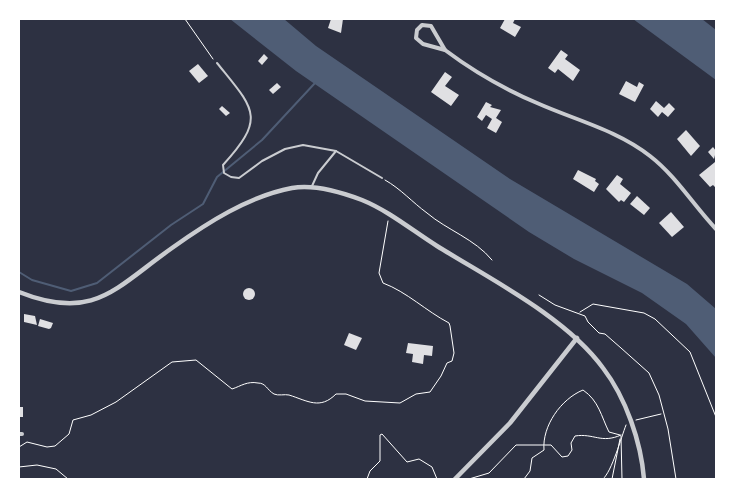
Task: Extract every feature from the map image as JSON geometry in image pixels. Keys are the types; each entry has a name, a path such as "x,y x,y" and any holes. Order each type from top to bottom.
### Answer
{"street":[{"path":"445,50 431,26 422,25 417,30 416,38 423,44 445,50 496,83 537,103 623,138 650,156 675,180 716,229"},
{"path":"19,292 38,300 61,304 85,302 107,295 128,283 171,249 217,218 269,194 292,188 312,186 364,201 527,302 577,338 604,368 630,422 644,479"},
{"path":"455,479 510,423 577,338"}],"lane":[{"path":"217,63 249,106 252,117 243,143 223,165 224,173 231,178 239,178 262,161 285,149 303,145 336,151 382,178"},
{"path":"312,186 318,173 336,151"}],"path":[{"path":"185,19 217,63"},
{"path":"382,178 403,191 427,214 484,250 492,260"},
{"path":"19,446 27,442 47,447 55,446 69,434 73,420 91,415 116,402 168,363 182,360 196,360 232,389 247,382 261,383 274,394 287,394 306,402 328,402 336,394 346,394 365,401 400,403 416,394 430,392 447,363 452,361 454,353 450,326 449,323 412,300 397,288 383,283 379,273 389,216"},
{"path":"539,295 555,306 579,312 599,333 605,334 649,373 659,395 662,414 672,445 676,479"},
{"path":"579,312 593,304 644,313 655,318 690,352 716,417"},
{"path":"524,479 530,471 532,458 544,450 545,433 556,412 570,395 583,390 594,399 600,408 609,432 621,435"},
{"path":"603,479 612,469 621,435 630,422 662,414"},
{"path":"367,479 370,471 380,461 380,435 382,434 407,462 419,460 432,467 437,479"},
{"path":"468,479 489,473 516,445 551,445 562,457 568,456 572,450 571,443 575,436 587,435 606,440 621,435"},
{"path":"612,479 621,435"},
{"path":"621,435 622,479"},
{"path":"19,467 38,465 56,468 68,479 72,479"}],"water":[{"path":"230,19 284,19 316,46 510,179 687,284 716,309 716,358 686,324 642,293 574,259 529,232 296,71"},
{"path":"633,19 702,19 716,30 716,80"}],"building":[{"path":"331,19 343,19 341,33 328,28"},
{"path":"505,19 515,19 513,23 521,27 515,37 500,28"},
{"path":"561,50 568,55 565,59 580,70 573,81 558,69 555,73 548,68"},
{"path":"264,54 268,58 262,65 258,61"},
{"path":"198,64 208,76 199,83 189,71"},
{"path":"445,72 452,77 445,86 459,95 451,106 431,92"},
{"path":"626,81 637,87 639,82 644,85 635,102 619,94"},
{"path":"277,83 281,87 273,94 269,90"},
{"path":"656,101 664,108 669,103 675,109 668,117 662,112 658,117 650,109"},
{"path":"486,102 492,105 490,107 501,110 496,118 502,122 496,133 487,128 492,119 486,115 482,121 477,117"},
{"path":"222,106 230,113 226,116 219,109"},
{"path":"686,130 700,146 691,156 677,139"},
{"path":"713,147 716,151 714,159 708,152"},
{"path":"715,162 716,188 713,185 710,187 699,175"},
{"path":"578,170 596,179 595,181 599,184 594,192 573,179"},
{"path":"617,175 623,179 620,184 631,193 624,202 621,200 619,202 606,189"},
{"path":"637,196 650,208 644,215 630,204"},
{"path":"671,212 684,227 672,237 659,223"},
{"path":"247,288 251,288 255,294 251,300 247,300 243,296 243,292"},
{"path":"24,314 35,316 37,325 24,322"},
{"path":"40,319 53,323 51,328 38,326"},
{"path":"349,333 362,338 356,350 344,345"},
{"path":"408,343 433,346 432,356 424,355 423,364 412,362 413,354 406,353"},
{"path":"19,407 23,407 23,417 19,417"}],"waterway":[{"path":"19,272 32,280 71,291 97,283 171,225 203,204 217,177 262,140 315,83"}]}
